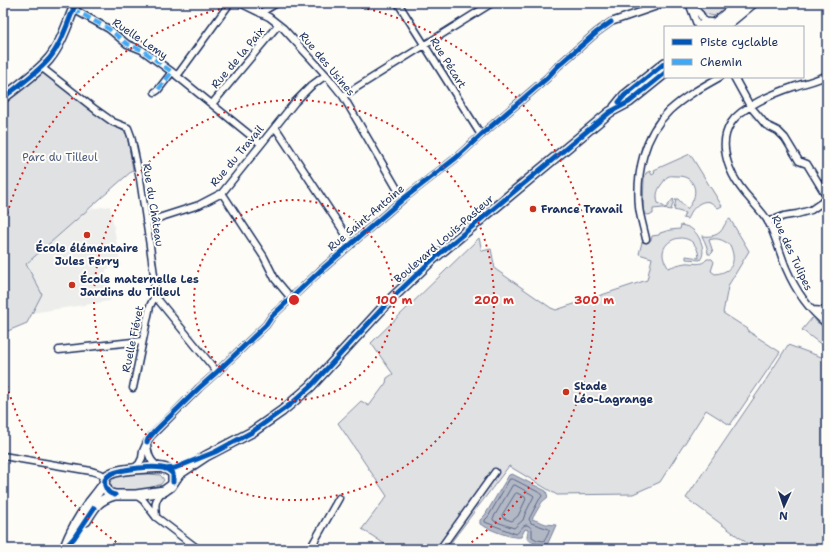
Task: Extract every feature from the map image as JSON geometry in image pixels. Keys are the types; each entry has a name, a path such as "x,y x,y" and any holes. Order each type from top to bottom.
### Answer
{"main road":[{"path":"707,26 739,3"},
{"path":"725,26 753,3"},
{"path":"3,98 49,59 60,42 75,6"},
{"path":"610,112 624,96 664,65"},
{"name":"Boulevard Louis-Pasteur","path":"164,491 171,486 179,474 206,456 252,432 291,404 316,381 390,300 433,259 610,112 629,102 664,74"},
{"path":"64,549 68,538 108,475 114,472 133,469 175,468 206,456"},
{"path":"164,468 173,474 173,482"},
{"path":"105,481 106,490 108,493 115,495"},
{"path":"64,549 74,538 100,501 115,495 136,495 164,491"}],"street":[{"path":"230,3 174,74 261,144"},
{"name":"Rue des Usines","path":"240,3 260,13 283,28 326,75 343,96 403,199"},
{"path":"260,13 277,3"},
{"name":"Rue Pécart","path":"398,3 482,134"},
{"path":"343,96 492,3"},
{"name":"Rue Saint-Antoine","path":"133,469 142,458 146,442 160,426 266,325 272,316 320,271 403,199 456,158 597,32 611,22 666,3"},
{"path":"690,5 700,14 707,26"},
{"name":"Ruelle Lemy","path":"75,6 109,29 127,44 142,50 174,74 154,92"},
{"name":"Rue de la Paix","path":"212,104 278,25"},
{"name":"Rue du Château","path":"41,67 113,122 128,128 140,179 154,275 155,296"},
{"name":"Rue du Travail","path":"146,222 198,205 222,193 295,102 311,86 326,75"},
{"name":"Rue des Tulipes","path":"827,75 818,80 794,87 750,106 731,122 725,141 725,153 728,165 736,181 768,222 787,270 802,298 820,319 827,324"},
{"path":"646,240 639,208 639,181 641,165 648,145 657,126 670,110 688,96 718,78"},
{"path":"735,78 750,106 766,125 778,131 785,138 799,161 808,164 827,198 811,210 784,216 768,222"},
{"path":"275,127 352,244"},
{"path":"222,193 264,256 275,279 291,298"},
{"path":"155,296 217,372"},
{"name":"Ruelle Fiévet","path":"133,388 150,306 155,296"},
{"path":"812,310 827,311"},
{"path":"59,350 142,341"},
{"path":"146,442 148,454 152,461 155,465 164,468"},
{"path":"3,456 91,471 97,473 105,481"},
{"path":"440,549 495,472"},
{"path":"156,517 155,503 159,495 164,491"},
{"path":"136,495 143,500 156,517 198,549"},
{"path":"310,549 339,498"}],"shaded area":[{"path":"110,206 121,266 106,269 110,301 32,313 25,264 88,209"}],"green space":[{"path":"697,3 733,3 723,12 714,16 705,14"},
{"name":"Parc du Tilleul","path":"43,72 127,134 133,170 26,264 42,294 27,323 3,333 3,103"},
{"path":"690,154 722,206 718,208 710,202 702,202 693,209 687,219 683,218 685,213 674,210 676,199 678,199 687,209 694,198 694,187 688,179 670,176 667,177 661,185 657,196 658,203 666,208 673,199 674,200 671,210 663,208 653,209 653,214 647,215 644,213 644,179 646,173 650,171 652,175 655,173 654,170"},
{"name":"Stade Léo-Lagrange","path":"730,219 749,251 728,286 723,313 780,352 730,425 706,410 660,482 633,494 557,495 509,466 446,549 392,549 362,529 387,496 338,423 361,401 369,406 386,383 387,378 393,374 371,343 479,238 482,251 491,249 495,269 556,310 647,280 652,258 639,254 642,242 651,240 652,236 659,235 660,233 680,229 681,225 692,229 698,236 703,249 702,257 700,260 686,259 686,256 699,258 697,248 692,242 678,238 666,245 663,252 664,260 668,268 685,263 700,264 707,259 712,259 714,262 711,271 715,274 726,271 730,268 733,261 730,245 720,240 709,240 713,252 708,254 707,247 702,236 712,236 718,234"},
{"path":"812,318 827,330 827,338 822,345 802,330"},
{"path":"788,345 827,359 827,549 755,549 686,498"},
{"path":"132,474 160,475 164,480 161,484 143,490 122,491 110,489 109,483 111,481 119,477"}],"water":[{"path":"512,474 546,491 548,497 542,502 532,519 546,524 556,525 548,543 539,544 530,541 527,537 528,530 525,529 521,537 512,537 480,524 480,520 485,515 509,475"}],"marked path":[{"path":"73,9 109,29 127,44 142,50 172,72 155,92"}],"cycle path":[{"path":"3,98 33,75 54,53 76,3"},
{"path":"147,442 155,431 320,271 403,199 456,158 547,78 558,66 597,32 611,22"},
{"path":"619,102 624,96 664,64"},
{"path":"165,469 175,468 215,452 252,432 291,404 311,386 390,300 433,259 610,112 629,102 664,74"},
{"path":"115,495 110,493 105,487 105,479 111,474 124,470 150,467 163,468 173,474 173,482"},
{"path":"64,549 74,538 94,508"}],"place":[{"name":"France Travail","path":"533,209"},
{"name":"École élémentaire Jules Ferry","path":"87,235"},
{"name":"École maternelle Les Jardins du Tilleul","path":"72,285"},
{"name":"Stade Léo-Lagrange","path":"566,392"}]}
